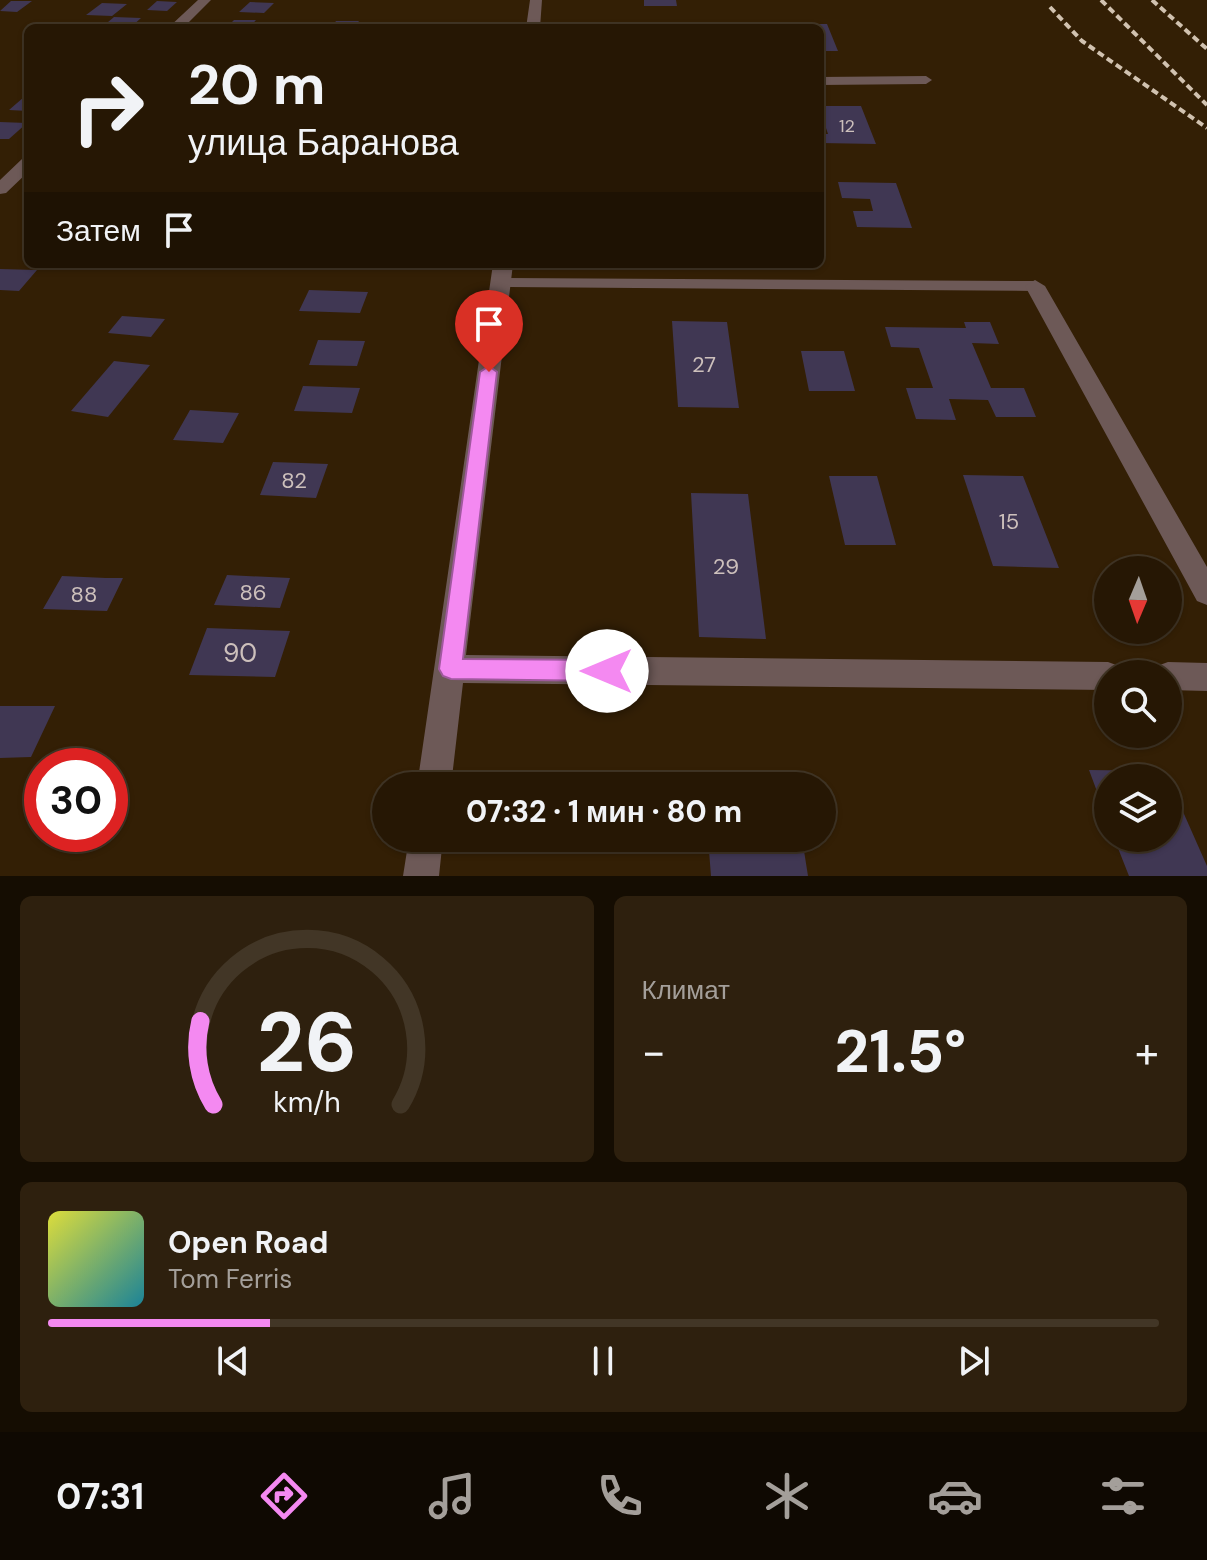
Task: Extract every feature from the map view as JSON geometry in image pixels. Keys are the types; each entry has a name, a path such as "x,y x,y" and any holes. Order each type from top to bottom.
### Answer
{"street":[{"path":"179,24 205,0"},
{"path":"533,24 536,0"},
{"path":"0,189 24,167"},
{"path":"436,772 501,273"},
{"path":"1035,286 1207,593"},
{"path":"451,669 1094,676"},
{"path":"1182,676 1207,677"},
{"path":"421,876 424,852"}],"lane":[{"path":"824,81 926,80"},
{"path":"501,273 1035,286"}],"building":[{"path":"644,0 676,0 677,6 644,6"},
{"path":"11,1 32,1 17,12 0,11"},
{"path":"157,1 177,2 167,11 147,10"},
{"path":"250,2 274,3 264,13 239,12"},
{"path":"102,3 127,4 112,16 86,15"},
{"path":"114,17 141,18 134,24 106,24"},
{"path":"234,20 256,20 252,24 230,24"},
{"path":"336,21 359,21 357,24 334,24"},
{"path":"824,24 827,24 838,51 824,51"},
{"path":"24,97 24,111 9,110"},
{"path":"824,106 861,106 876,144 824,143 824,134 828,134"},
{"path":"0,122 24,123 9,139 0,139"},
{"path":"838,182 896,183 912,228 857,227 853,211 873,211 870,199 842,198"},
{"path":"0,269 37,270 19,291 0,290"},
{"path":"309,290 368,292 360,313 299,311"},
{"path":"122,316 165,319 151,337 108,333"},
{"path":"672,321 727,322 739,408 678,407"},
{"path":"964,322 990,322 999,344 972,343 991,388 1024,388 1036,417 996,417 988,400 949,399 956,420 916,419 906,388 933,388 919,348 891,347 885,327 966,328"},
{"path":"318,340 365,341 357,366 309,365"},
{"path":"801,351 844,351 855,391 809,391"},
{"path":"114,361 150,365 108,417 71,411"},
{"path":"303,386 360,388 352,413 294,411"},
{"path":"190,410 239,413 223,443 173,440"},
{"path":"273,462 328,464 316,498 260,495"},
{"path":"963,475 1023,476 1059,568 993,566"},
{"path":"829,476 877,476 896,545 845,545"},
{"path":"691,493 748,494 766,639 699,637"},
{"path":"227,575 290,578 280,608 214,605"},
{"path":"62,576 123,578 107,611 43,609"},
{"path":"207,628 290,631 275,677 189,675"},
{"path":"0,706 55,706 35,748 24,748 24,757 0,758"},
{"path":"1182,809 1207,866 1207,876 1129,876 1120,852 1182,852"},
{"path":"709,852 804,852 808,876 711,876"}],"railway":[{"path":"1101,0 1207,105"},
{"path":"1152,0 1207,49"},
{"path":"1050,7 1082,41 1207,128"}],"route":[{"path":"489,372 451,669 607,671"}]}
